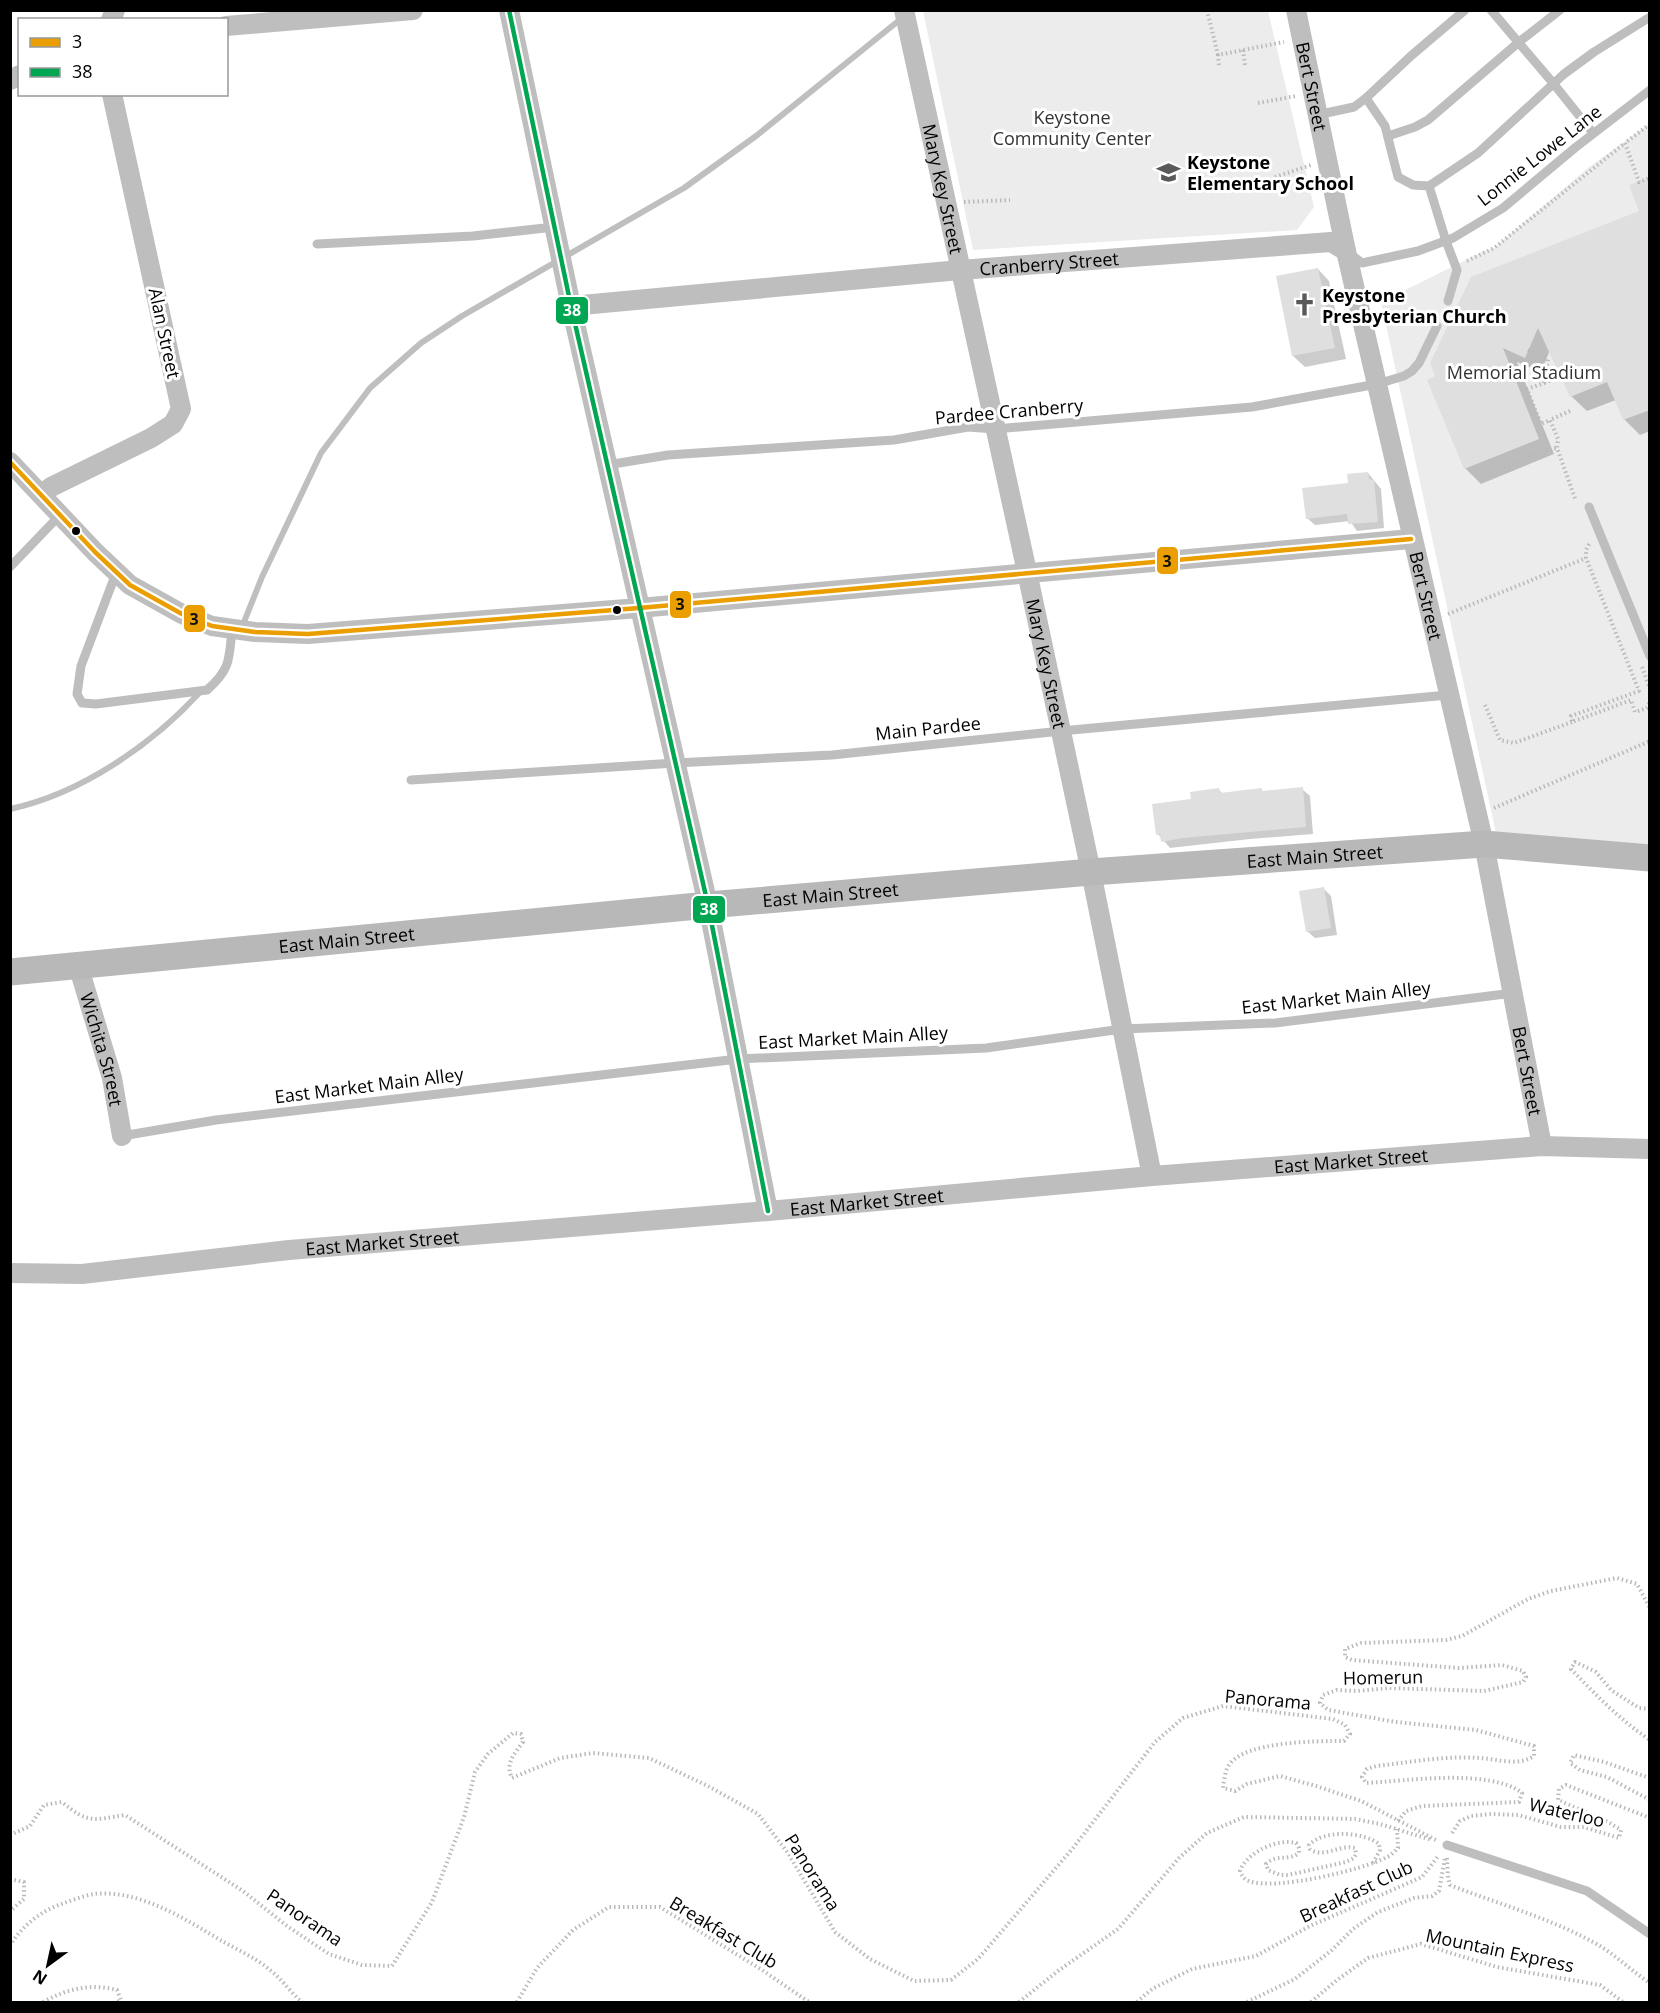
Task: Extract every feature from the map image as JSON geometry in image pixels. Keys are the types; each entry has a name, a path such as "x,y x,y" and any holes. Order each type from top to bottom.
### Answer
{"main road":[{"name":"East Main Street","path":"10,972 708,905 1091,872 1484,844 1650,858"}],"street":[{"path":"228,26 413,10"},
{"path":"509,10 571,306 708,905 768,1211"},
{"name":"Mary Key Street","path":"904,10 1091,872 1152,1176"},
{"name":"Bert Street","path":"1296,10 1346,251 1484,844 1542,1146"},
{"name":"Alan Street","path":"42,495 51,487 151,438 174,424 181,409 112,96"},
{"name":"Cranberry Street","path":"571,306 960,270 1331,242 1346,251"},
{"path":"10,462 130,585 182,614 213,626 255,632 308,633 639,608 1412,539"},
{"name":"Wichita Street","path":"78,965 112,1078 122,1136"},
{"name":"East Market Street","path":"10,1273 82,1274 289,1250 768,1211 1152,1176 1542,1146 1650,1149"}],"lane":[{"path":"1317,115 1354,107 1465,10"},
{"path":"1491,10 1593,133"},
{"path":"1388,136 1428,120 1560,10"},
{"path":"1366,98 1381,118 1398,177 1413,185 1429,186 1478,153 1553,83 1594,52 1650,17"},
{"name":"Lonnie Lowe Lane","path":"1346,251 1362,263 1418,251 1446,241 1503,208 1593,133 1650,90"},
{"path":"1429,186 1457,270 1448,301"},
{"path":"317,244 473,236 554,227"},
{"name":"Pardee Cranberry","path":"607,465 668,455 894,440 968,428 995,429 1252,407 1377,384 1404,376 1419,363 1437,326"},
{"path":"1589,507 1650,656"},
{"path":"10,567 60,515"},
{"path":"116,572 81,666 77,694 82,703 96,704 207,690 221,678 229,663 232,629"},
{"name":"Main Pardee","path":"411,780 832,755 1448,695"},
{"name":"East Market Main Alley","path":"122,1136 216,1120 738,1059 986,1048 1122,1029 1275,1023 1514,993"},
{"path":"1447,1845 1587,1891 1650,1934"}],"path":[{"path":"1207,10 1219,65"},
{"path":"1218,55 1289,41"},
{"path":"1243,50 1245,65"},
{"path":"1258,103 1299,96"},
{"path":"1464,267 1464,263 1494,248 1650,124"},
{"path":"1624,143 1639,182 1650,178"},
{"path":"945,203 1010,200"},
{"path":"1528,350 1548,359 1544,383"},
{"path":"1550,420 1541,424 1527,389 1554,379"},
{"path":"1487,474 1540,452 1557,448"},
{"path":"1572,722 1570,716 1639,691 1586,558 1586,550 1591,542"},
{"path":"1442,616 1586,558"},
{"path":"1485,705 1500,740 1514,743 1631,700 1635,712 1647,708 1650,701"},
{"path":"1487,811 1650,741"},
{"name":"Homerun","path":"1398,1821 1406,1811 1422,1806 1519,1802 1522,1793 1512,1785 1474,1778 1431,1778 1366,1783 1362,1777 1367,1769 1376,1766 1463,1757 1508,1762 1526,1761 1534,1756 1534,1746 1476,1730 1396,1722 1328,1710 1320,1703 1323,1695 1336,1690 1389,1688 1485,1691 1522,1683 1526,1677 1523,1671 1502,1665 1459,1668 1352,1660 1345,1656 1345,1649 1361,1643 1434,1640 1462,1636 1528,1599 1551,1591 1617,1578 1637,1584 1650,1608"},
{"path":"1650,1708 1639,1708 1611,1690 1596,1672 1575,1662 1571,1669 1612,1709 1650,1740"},
{"name":"Panorama","path":"10,1834 30,1826 44,1805 62,1802 78,1816 97,1820 125,1815 243,1891 287,1926 329,1954 362,1965 392,1966 432,1902 464,1817 475,1772 488,1754 513,1733 521,1734 523,1742 511,1758 508,1771 512,1778 520,1777 561,1758 593,1753 649,1758 708,1786 758,1814 788,1853 835,1932 870,1959 914,1981 951,1980 978,1959 1073,1848 1155,1742 1183,1718 1223,1706 1333,1719 1345,1725 1350,1734 1344,1741 1295,1742 1266,1746 1248,1753 1230,1763 1223,1788 1235,1791 1247,1784 1280,1776 1361,1801 1447,1845"},
{"path":"1650,1778 1604,1762 1574,1755 1570,1763 1580,1770 1607,1777 1650,1800"},
{"name":"Waterloo","path":"1447,1845 1460,1821 1471,1816 1491,1814 1518,1815 1561,1827 1584,1827 1620,1838 1621,1830 1608,1822 1558,1800 1559,1790 1566,1785 1650,1818"},
{"name":"Breakfast Club","path":"1018,2002 1118,1929 1179,1858 1207,1833 1244,1817 1355,1819 1447,1845 1422,1877 1310,1926 1256,1956 1192,1968 1152,1989 1137,2002"},
{"path":"1373,1863 1380,1850 1379,1844 1360,1835 1339,1834 1313,1841 1310,1849 1318,1853 1355,1848 1354,1858 1346,1862 1288,1875 1280,1875 1268,1870 1266,1864 1272,1859 1293,1857 1299,1853 1296,1843 1289,1841 1255,1853 1247,1859 1240,1871 1242,1877 1259,1883 1290,1882 1335,1874 1373,1863 1390,1856 1398,1848 1397,1830"},
{"path":"1246,2002 1295,1979 1332,1950 1353,1929 1378,1912 1414,1898 1432,1896 1439,1891 1447,1845"},
{"name":"Mountain Express","path":"1447,1845 1450,1885 1510,1906 1594,1942 1650,1983"},
{"path":"10,1879 24,1882 24,1899 10,1911"},
{"path":"10,1946 15,1937 29,1923 50,1908 95,1894 124,1897 149,1903 239,1950 270,1970 302,2002"},
{"name":"Breakfast Club","path":"517,2002 537,1968 573,1930 609,1907 660,1907 809,2002"},
{"name":"Mountain Express","path":"1311,2002 1368,1958 1420,1944 1497,1967 1600,1985 1623,2002"},
{"path":"43,2002 58,1994 84,1987 102,1986 117,1990 120,2000 117,2002"}],"green space":[{"name":"Keystone Community Center","path":"923,11 1268,11 1314,207 1297,230 973,250"},
{"name":"Memorial Stadium","path":"1649,124 1649,847 1496,833 1381,302 1494,248 1588,168"}],"building":[{"path":"1650,178 1650,410 1623,420 1607,382 1570,397 1538,328 1525,358 1503,348 1539,439 1464,469 1427,380 1435,376 1430,363 1471,277 1639,211 1629,185"},
{"name":"Keystone Presbyterian Church","path":"1318,268 1335,348 1292,356 1276,276"},
{"path":"1368,472 1369,479 1374,480 1378,522 1348,524 1347,514 1306,519 1302,488 1348,483 1347,474"},
{"path":"1303,787 1306,827 1161,842 1160,834 1156,835 1152,804 1191,799 1190,792 1219,788 1220,793 1262,788 1262,791"},
{"path":"1324,887 1331,928 1306,932 1299,891"}],"waterway":[{"path":"242,627 262,577 321,453 370,388 421,343 462,316 684,188 756,136 902,18"},
{"path":"10,809 63,792 114,764 161,730 201,691"}],"transit line":[{"name":"38","path":"509,10 571,306 708,905 768,1211"},
{"name":"3","path":"10,462 95,552 130,585 182,614 212,626 255,632 308,634 639,608 1411,539"}],"place":[{"name":"Keystone Elementary School","path":"1169,172"},
{"name":"Keystone Presbyterian Church","path":"1304,305"}]}
